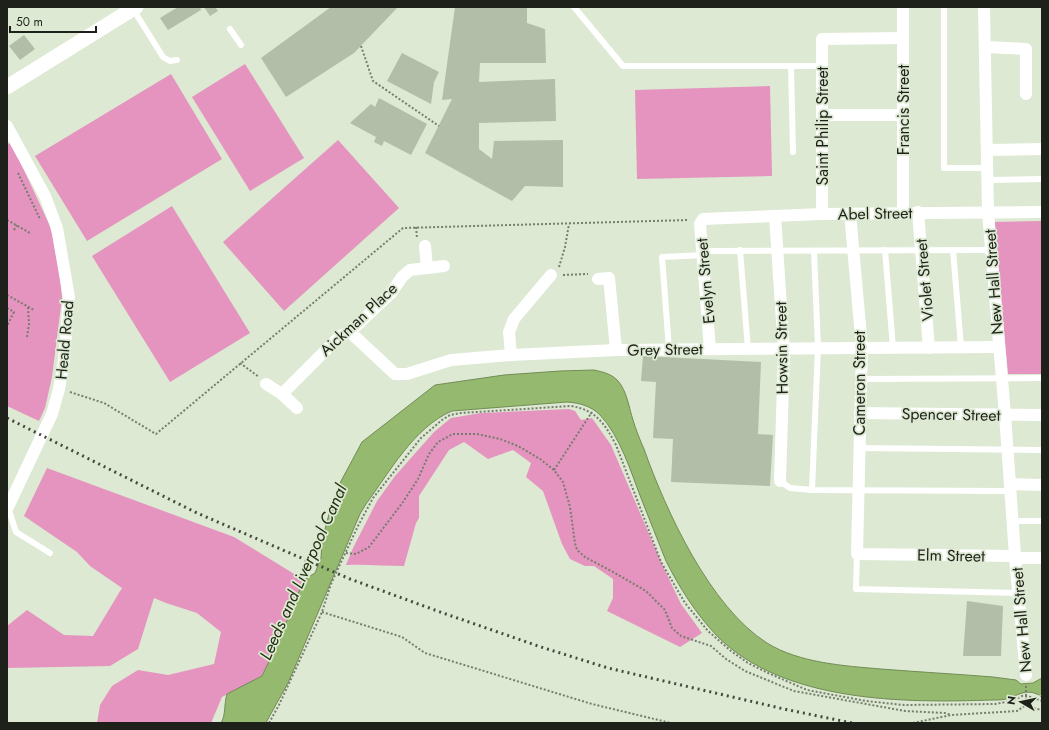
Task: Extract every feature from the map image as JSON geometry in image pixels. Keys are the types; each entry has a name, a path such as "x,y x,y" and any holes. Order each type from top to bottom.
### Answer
{"street":[{"name":"Francis Street","path":"903,7 903,212"},
{"name":"New Hall Street","path":"984,7 988,212 998,347 1005,415 1012,521 1026,675"},
{"path":"7,87 134,8"},
{"name":"Saint Philip Street","path":"822,214 822,39 902,38"},
{"path":"985,47 1026,49 1026,94"},
{"path":"822,115 903,115"},
{"name":"Heald Road","path":"7,126 10,139 44,196 57,228 69,297 64,360 59,389 52,414 8,507"},
{"path":"987,150 1042,149"},
{"name":"Violet Street","path":"918,212 929,348"},
{"name":"Abel Street","path":"705,220 850,213 1042,212"},
{"name":"Cameron Street","path":"850,213 862,348 857,554"},
{"name":"Howsin Street","path":"775,216 784,349 780,481"},
{"name":"Evelyn Street","path":"705,220 700,224 710,349"},
{"path":"425,246 427,267"},
{"name":"Aickman Place","path":"282,394 340,336 350,332 391,293 406,273 410,270 444,266"},
{"path":"511,355 510,332 514,319 551,275"},
{"path":"598,279 609,278 616,350"},
{"name":"Grey Street","path":"350,332 395,374 407,374 451,360 511,355 616,350 784,349 818,347 998,347"},
{"path":"266,384 282,394 297,408"},
{"name":"Spencer Street","path":"860,413 1042,415"},
{"path":"1010,488 1042,484"},
{"name":"Elm Street","path":"857,554 1042,558"}],"lane":[{"path":"574,7 623,66 822,66"},
{"path":"944,7 944,168 987,168"},
{"path":"134,8 163,57 170,61 177,60"},
{"path":"230,29 241,45"},
{"path":"791,66 793,152"},
{"path":"987,180 1042,179"},
{"path":"669,349 662,257 740,250 991,250"},
{"path":"740,250 748,349"},
{"path":"885,250 893,348"},
{"path":"953,250 961,347"},
{"path":"812,490 818,347 814,251"},
{"path":"861,379 1042,378"},
{"path":"859,448 1042,450"},
{"path":"780,481 790,488 812,490 1010,488"},
{"path":"8,507 16,532 50,553"},
{"path":"1012,521 1042,520"},
{"path":"857,554 856,589 1018,593"}],"path":[{"path":"361,46 373,81 438,126"},
{"path":"17,170 40,220"},
{"path":"7,220 30,233"},
{"path":"59,389 104,403 156,434 403,228 705,220"},
{"path":"551,275 558,268 565,248 570,224"},
{"path":"14,230 17,225"},
{"path":"551,275 598,273 598,279"},
{"path":"7,295 34,310"},
{"path":"27,337 29,324 28,307"},
{"path":"7,308 14,312 7,326"},
{"path":"240,363 266,384"},
{"path":"269,723 283,698 322,612 331,584 358,526 373,498 421,438 450,415 564,406 579,407 592,412 608,430 661,562 686,603 708,631 731,651 748,663 807,690 866,701 904,705 995,704 1012,701 1022,696 1031,697 1042,701"},
{"path":"554,470 592,412"},
{"path":"346,553 356,554 369,547 414,485 429,454 438,442 453,434 477,434 500,439 518,446 540,459 554,470 562,482 570,507 574,543 577,550 585,557 646,591 665,610 672,628 681,636 711,646 726,659 745,671 794,691 884,708 905,711 945,713 951,715"},
{"path":"322,612 402,637 425,653 592,704 671,723"},
{"name":"New Hall Street","path":"1026,675 1026,705"},
{"path":"914,723 951,715 1016,711 1026,705 1042,710"}],"shaded area":[{"path":"245,64 304,158 250,191 192,97"},
{"path":"171,74 222,159 87,241 35,156"},
{"path":"770,86 772,176 637,179 635,90"},
{"path":"338,140 399,208 284,311 223,242"},
{"path":"11,142 49,224 57,250 62,298 52,377 45,408 39,421 7,406 7,145"},
{"path":"172,206 250,333 170,382 92,256"},
{"path":"1042,221 1042,374 1008,374 994,222"},
{"path":"594,370 613,377 618,381 624,390 653,474 664,500 692,556 727,606 746,627 767,643 793,655 838,665 993,677 1016,680 1021,684 1033,683 1042,679 1042,697 1028,692 1001,700 922,701 885,699 847,694 811,686 776,675 744,658 709,628 676,581 666,561 624,455 607,424 597,412 589,407 567,402 452,411 438,418 414,439 393,465 360,514 288,683 266,723 221,723 224,716 227,694 262,676 304,580 315,573 321,558 322,540 331,507 340,483 362,442 435,385 504,375"},
{"path":"569,409 575,411 581,420 592,418 611,445 661,562 681,604 702,633 680,647 607,611 613,598 613,579 594,566 585,566 570,559 562,544 543,491 526,477 531,463 513,450 488,459 464,442 449,450 419,496 419,518 416,523 404,566 346,565 377,501 395,476 434,432 451,418 481,413"},
{"path":"47,468 234,537 304,580 262,676 222,697 211,723 97,723 100,705 112,686 138,670 168,675 214,664 221,632 197,613 154,598 138,649 110,666 7,668 7,626 27,610 64,635 93,636 122,588 90,566 77,552 24,516"}],"building":[{"path":"178,7 200,7 201,10 168,30 160,18"},
{"path":"204,7 215,7 218,11 210,16"},
{"path":"331,7 398,7 354,53 286,97 261,58"},
{"path":"455,7 527,7 527,23 545,29 546,63 480,63 479,82 555,79 556,121 479,123 479,149 492,159 494,141 563,140 563,187 525,186 512,201 425,153 452,99 442,100"},
{"path":"24,35 35,49 20,60 9,46"},
{"path":"402,53 439,72 434,82 431,104 387,81"},
{"path":"379,98 427,124 411,155 384,141 382,146 374,142 376,137 350,123 371,104 375,107"},
{"path":"643,356 761,362 758,434 773,435 770,486 671,482 673,439 653,438 656,382 641,381"},
{"path":"967,601 1003,606 1001,656 963,656"}],"railway":[{"path":"7,418 197,513 350,579 443,613 541,647 608,668 784,709 852,723"}],"water label":[{"name":"Leeds and Liverpool Canal","path":"303,572"}]}
